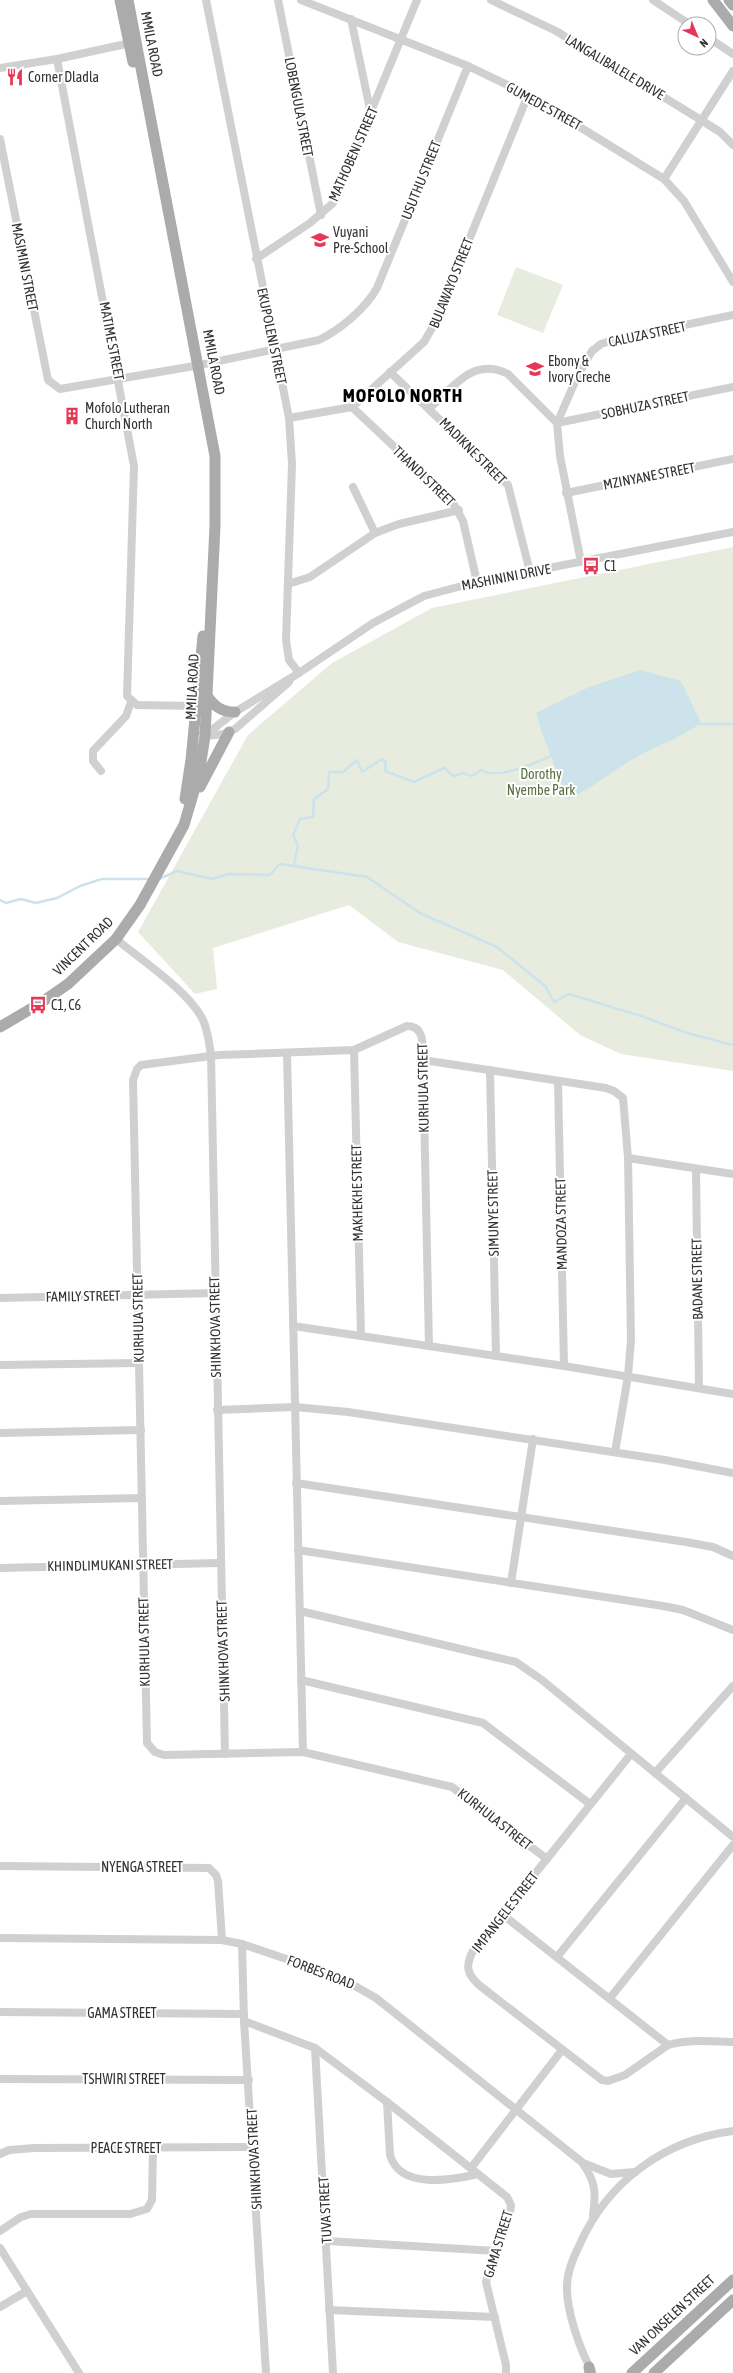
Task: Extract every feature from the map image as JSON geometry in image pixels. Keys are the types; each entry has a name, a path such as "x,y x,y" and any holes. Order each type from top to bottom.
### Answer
{"main road":[{"name":"MMILA ROAD","path":"120,0 134,42"},
{"name":"MMILA ROAD","path":"128,0 134,42 196,366 216,456 212,522 194,725"},
{"path":"713,0 733,26"},
{"path":"729,0 733,5"},
{"name":"MMILA ROAD","path":"205,736 212,522"},
{"path":"207,696 222,710 235,712"},
{"name":"VINCENT ROAD","path":"173,842 187,790 194,725"},
{"path":"191,803 230,732"},
{"name":"VINCENT ROAD","path":"0,1027 39,1004 68,984 116,939 140,905 173,842 184,825 191,803 205,736"},
{"name":"VAN ONSELEN STREET","path":"632,2373 733,2280"},
{"path":"654,2373 733,2300"}],"street":[{"name":"EKUPOLENI STREET","path":"206,0 256,259 289,418 292,464 286,649 289,660 299,673"},
{"name":"LOBENGULA STREET","path":"278,0 321,215"},
{"name":"GUMEDE STREET","path":"301,0 468,66 528,95 664,180 684,201 733,282"},
{"name":"MATHOBENI STREET","path":"256,259 321,215 328,209 336,198 417,0"},
{"name":"LANGALIBALELE DRIVE","path":"491,0 556,31 720,132 733,145"},
{"path":"653,0 677,16"},
{"path":"351,19 371,114"},
{"path":"0,68 57,59 134,42"},
{"path":"717,43 733,54"},
{"name":"MATIME STREET","path":"57,59 119,380 134,466 126,688 127,696 131,702"},
{"name":"USUTHU STREET","path":"60,389 196,366 312,343 327,336 372,296 468,66"},
{"path":"664,180 733,71"},
{"name":"BULAWAYO STREET","path":"352,407 424,342 432,331 528,95"},
{"name":"MASIMINI STREET","path":"0,138 47,377 54,386 60,389"},
{"name":"CALUZA STREET","path":"581,562 566,493 558,442 557,423 578,375 592,351 601,344 733,315"},
{"path":"430,408 463,377 473,371 489,368 498,369 508,374 557,423"},
{"name":"MADIKNE STREET","path":"390,372 430,408 508,485 530,572"},
{"name":"SOBHUZA STREET","path":"557,423 733,387"},
{"path":"289,418 352,407"},
{"name":"THANDI STREET","path":"352,407 452,501 459,510 476,582"},
{"name":"MZINYANE STREET","path":"566,493 733,459"},
{"path":"353,487 375,533"},
{"path":"288,584 310,577 375,533 399,524 459,510"},
{"name":"MASHININI DRIVE","path":"187,790 198,746 205,736 235,712 299,673 373,623 409,602 444,589 476,582 733,532"},
{"name":"MASHININI DRIVE","path":"230,732 299,673"},
{"path":"100,771 93,761 93,751 126,716 131,702 137,705 196,706"},
{"path":"194,725 205,736 230,732"},
{"name":"SHINKHOVA STREET","path":"116,939 192,1004 203,1019 208,1032 211,1055 220,1563 226,1754"},
{"name":"KURHULA STREET","path":"429,1346 422,1035 411,1026 354,1050 211,1055 191,1060 145,1063 141,1065 134,1075 137,1295 148,1743 155,1752 164,1754 303,1752 452,1786 547,1859"},
{"name":"MAKHEKHE STREET","path":"354,1050 360,1335"},
{"path":"288,1053 296,1483 303,1752"},
{"path":"423,1060 606,1088 619,1094 625,1104 628,1158 631,1340 628,1376 615,1452"},
{"name":"SIMUNYE STREET","path":"490,1070 496,1356"},
{"name":"MANDOZA STREET","path":"558,1081 564,1366"},
{"path":"628,1158 696,1170 733,1174"},
{"name":"BADANE STREET","path":"696,1170 699,1388"},
{"name":"FAMILY STREET","path":"0,1298 215,1293"},
{"path":"294,1326 564,1366 733,1394"},
{"path":"0,1365 139,1363"},
{"path":"217,1410 295,1407 348,1412 533,1439 733,1473"},
{"path":"0,1433 141,1430"},
{"path":"512,1583 533,1439"},
{"path":"296,1483 521,1515 703,1544 733,1556"},
{"path":"0,1501 142,1498"},
{"path":"298,1550 683,1610 733,1630"},
{"name":"KHINDLIMUKANI STREET","path":"0,1568 220,1563"},
{"path":"300,1611 516,1662 542,1680 733,1837"},
{"path":"301,1680 483,1723 590,1804"},
{"path":"655,1773 733,1686"},
{"name":"IMPANGELE STREET","path":"631,1754 468,1960 467,1966 469,1974 479,1986 602,2080 608,2081 625,2075 668,2045"},
{"path":"557,1957 686,1798"},
{"path":"610,1998 733,1845"},
{"name":"NYENGA STREET","path":"0,1866 209,1868 216,1875 218,1882 222,1940"},
{"path":"504,1915 668,2045 686,2041 733,2042"},
{"name":"FORBES ROAD","path":"0,1938 222,1940 242,1944 339,1977 365,1990 583,2163 611,2174 635,2172"},
{"name":"SHINKHOVA STREET","path":"242,1944 244,2018 266,2373"},
{"name":"GAMA STREET","path":"0,2012 244,2018 315,2048 387,2102 500,2191 510,2205 506,2226 486,2282 506,2365 506,2373"},
{"name":"TUVA STREET","path":"315,2048 327,2241 333,2373"},
{"path":"471,2168 562,2050"},
{"name":"TSHWIRI STREET","path":"0,2079 249,2080"},
{"path":"387,2102 390,2155 392,2162 402,2174 410,2177 432,2179 478,2174"},
{"path":"591,2371 574,2325 566,2287 572,2261 592,2218 614,2190 635,2172 682,2144 716,2133 733,2131"},
{"name":"PEACE STREET","path":"0,2154 14,2149 34,2148 253,2147"},
{"path":"0,2231 21,2217 31,2214 130,2214 147,2209 152,2200 153,2148"},
{"name":"FORBES ROAD","path":"583,2163 591,2175 595,2186 592,2218"},
{"path":"327,2241 496,2251"},
{"path":"0,2248 79,2373"},
{"path":"0,2307 27,2291"},
{"path":"330,2310 495,2317"}],"green space":[{"path":"516,267 563,285 543,333 497,315"},
{"name":"Dorothy Nyembe Park","path":"733,547 733,1071 621,1054 580,1035 503,970 398,942 349,905 213,948 217,989 195,994 138,932 248,735 332,663 432,608"}],"water":[{"path":"640,670 681,681 701,723 684,734 630,761 568,800 542,733 536,713 589,687"}],"waterway":[{"path":"698,724 733,724"},
{"path":"294,865 298,845 293,835 300,819 313,817 314,799 328,789 329,772 343,772 357,760 362,772 382,759 386,763 385,771 414,782 444,768 453,776 463,773 472,776 481,770 488,773 506,772 552,756"},
{"path":"159,879 177,871 212,879 229,874 270,875 280,864 367,877 420,913 497,947 545,986 554,1002 569,994 644,1017 687,1033 733,1045"},
{"path":"0,900 6,903 21,899 36,903 57,898 80,886 102,879 150,879"}],"place":[{"name":"Corner Dladla","path":"15,77"},
{"name":"Vuyani Pre-School","path":"320,240"},
{"name":"Ebony & Ivory Creche","path":"535,369"},
{"name":"Mofolo Lutheran Church North","path":"72,416"},
{"name":"C1","path":"591,566"},
{"name":"C1, C6","path":"38,1005"}],"district":[{"name":"MOFOLO NORTH","path":"403,396"}]}
